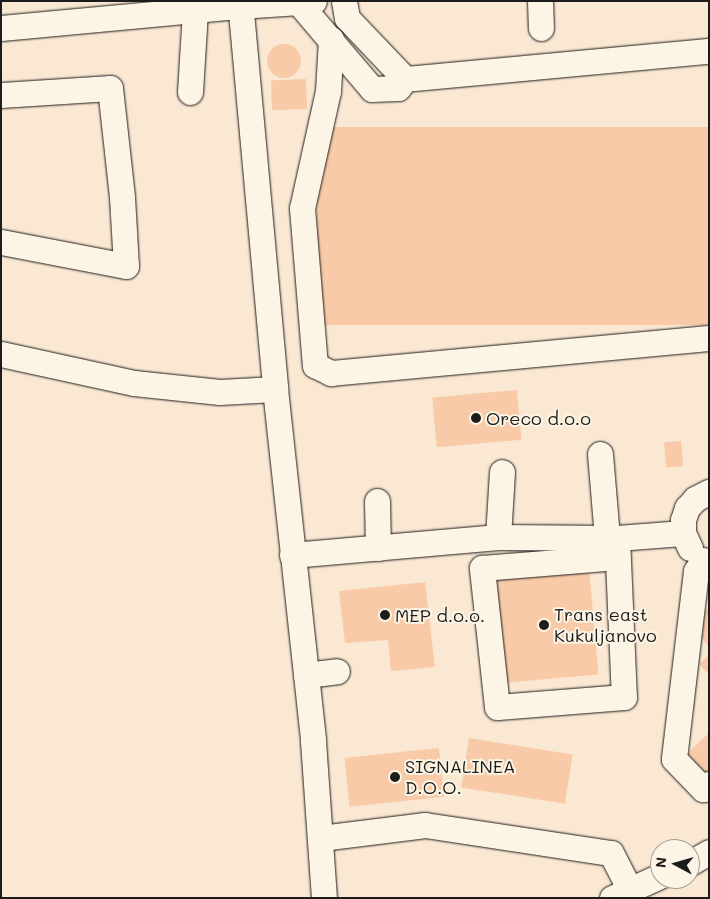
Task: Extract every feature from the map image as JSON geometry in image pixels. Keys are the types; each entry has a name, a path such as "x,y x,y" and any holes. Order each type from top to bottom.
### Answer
{"street":[{"path":"344,1 347,18 405,79"},
{"path":"540,1 541,28"},
{"path":"1,28 194,12 240,3 306,2 331,39 372,89 398,88 405,79 709,50"},
{"path":"240,3 275,389 306,675 324,898"},
{"path":"190,92 194,12"},
{"path":"331,39 328,91 302,208 315,365 331,373 709,338"},
{"path":"1,95 110,88 122,197 126,266 62,252 1,242"},
{"path":"1,354 134,384 220,392 275,389"},
{"path":"600,454 614,544 624,697 497,708 482,568 614,544 683,533"},
{"path":"498,537 502,472"},
{"path":"709,492 696,498 687,508 683,520 683,533 693,554 706,561 696,572 674,759 703,789 709,784"},
{"path":"377,501 378,548"},
{"path":"292,555 498,537 614,544"},
{"path":"306,675 337,671"},
{"path":"320,838 425,825 611,854 621,894 650,881"}],"shaded area":[{"path":"1,1 709,1 709,898 1,898"}],"building":[{"path":"284,44 296,49 301,61 296,73 284,78 272,73 267,61 272,49"},
{"path":"306,79 307,109 272,110 271,80"},
{"path":"317,127 709,127 709,325 317,325"},
{"name":"Oreco d.o.o","path":"517,390 521,440 437,447 432,397"},
{"path":"681,441 683,466 666,467 664,442"},
{"name":"Trans east Kukuljanovo","path":"589,567 598,675 501,683 491,576"},
{"name":"MEP d.o.o.","path":"425,582 435,667 391,671 388,640 345,643 339,591"},
{"path":"709,607 709,647 701,637 704,612"},
{"path":"709,655 709,675 699,664"},
{"path":"709,733 709,776 680,760"},
{"path":"469,738 573,754 565,804 461,787"},
{"name":"SIGNALINEA D.O.O.","path":"439,748 444,797 350,807 345,758"}],"place":[{"name":"Oreco d.o.o","path":"476,418"},
{"name":"MEP d.o.o.","path":"385,615"},
{"name":"Trans east Kukuljanovo","path":"544,625"},
{"name":"SIGNALINEA D.O.O.","path":"395,777"}]}
